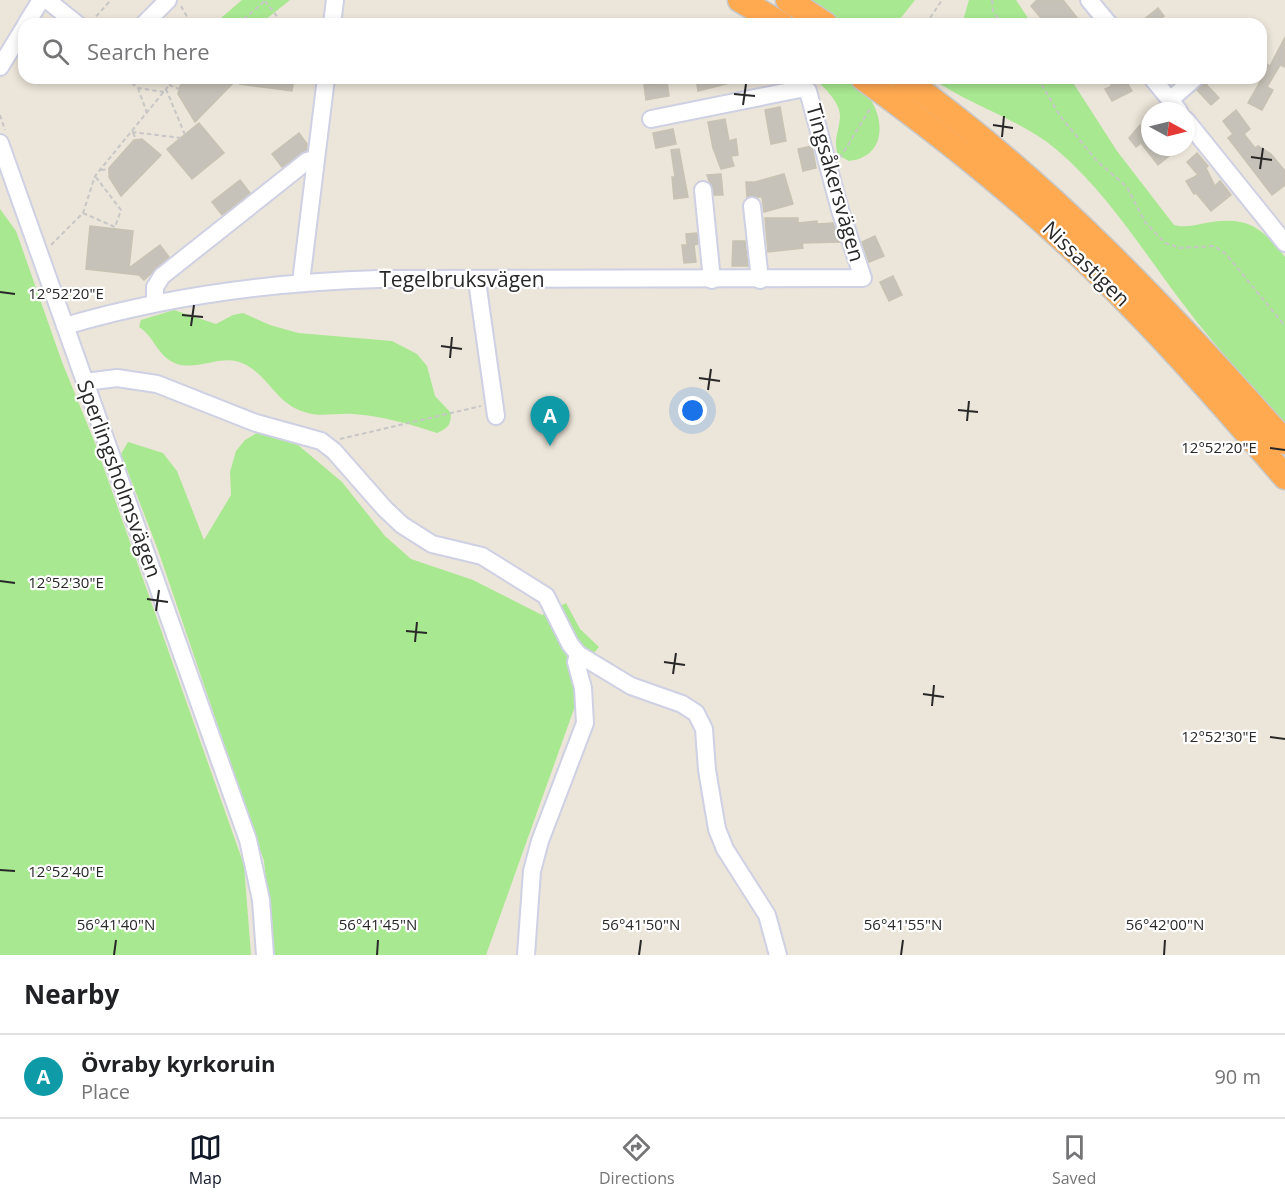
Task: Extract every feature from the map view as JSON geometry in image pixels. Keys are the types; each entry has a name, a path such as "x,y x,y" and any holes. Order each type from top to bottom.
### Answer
{"highway":[{"path":"740,0 771,18"},
{"path":"788,0 816,18"},
{"name":"Nissastigen","path":"871,84 971,159 1062,238 1161,338 1285,477"},
{"name":"Nissastigen","path":"911,84 985,140 1078,222 1180,324 1285,442"}],"street":[{"path":"30,18 40,0"},
{"path":"47,0 70,18"},
{"path":"333,18 335,0"},
{"path":"1089,0 1104,18"},
{"path":"152,18 173,1"},
{"path":"0,67 18,38"},
{"path":"301,282 325,84"},
{"path":"1157,84 1171,102"},
{"path":"1177,102 1190,84"},
{"name":"Tingsåkersvägen","path":"651,119 804,89 808,91 863,278"},
{"path":"1195,131 1285,243"},
{"name":"Sperlingsholmsvägen","path":"0,143 248,840 261,900 265,955"},
{"path":"155,303 155,287 162,276 307,161 315,159"},
{"path":"703,190 711,280"},
{"path":"752,206 760,280"},
{"name":"Tegelbruksvägen","path":"65,326 155,303 301,282 379,279 477,281 863,278"},
{"path":"477,281 495,410"},
{"path":"85,382 117,378 157,384 256,423 323,443 402,525 432,544 482,556 546,596 570,644 578,654 631,686 682,704 696,713 704,729 707,770 717,829 724,849 767,915 778,955"},
{"path":"526,955 532,871 540,841 585,723 583,688 576,662 578,654"}],"path":[{"path":"95,18 111,0"},
{"path":"245,18 266,0 279,18"},
{"path":"930,18 942,0"},
{"path":"992,0 993,11 998,18"},
{"path":"173,1 186,18"},
{"path":"133,84 138,88 147,113"},
{"path":"1041,84 1060,116 1097,161 1127,187 1145,222 1165,243 1180,248 1214,246 1226,254 1285,326"},
{"path":"47,249 82,213 96,176 169,85 179,89"},
{"path":"138,88 165,90"},
{"path":"165,90 184,135"},
{"path":"829,168 836,164 875,100"},
{"path":"133,132 181,138"},
{"path":"133,132 136,139"},
{"path":"101,170 109,169"},
{"path":"82,213 115,227 121,210 96,176"},
{"path":"323,443 495,410"}],"green space":[{"path":"242,0 290,0 268,18 221,18"},
{"path":"811,0 915,0 901,18 838,18"},
{"path":"969,0 1016,0 1028,18 964,18"},
{"path":"820,84 855,84 869,97 876,110 879,137 874,148 864,157 849,161 838,155 836,140 840,112"},
{"path":"940,84 1074,84 1117,151 1174,225 1186,226 1232,221 1252,226 1268,238 1285,257 1285,423 1210,338 1126,226 1094,186 1076,168 1043,139"},
{"path":"0,209 16,231 62,362 95,443 244,865 251,955 0,955"},
{"path":"174,310 216,324 233,315 243,313 270,325 298,333 392,341 417,354 427,366 435,396 451,413 449,423 446,428 437,433 375,417 312,414 290,405 257,372 239,362 230,360 195,365 177,364 165,357 139,327 141,320"},
{"path":"257,433 298,445 342,482 385,536 411,559 473,580 542,615 566,603 580,629 599,647 594,653 486,955 273,955 264,861 158,550 121,454 128,442 163,453 177,471 204,540 231,495 230,472 236,451 245,440"}],"building":[{"path":"1037,0 1063,0 1077,18 1041,18 1031,6"},
{"path":"1158,8 1164,16 1161,18 1146,18"},
{"path":"1285,37 1285,67 1280,65 1267,87 1273,90 1262,110 1248,103 1259,84 1267,84 1267,64 1270,66"},
{"path":"182,84 232,84 195,122 178,94"},
{"path":"240,84 293,84 292,91"},
{"path":"667,84 669,96 646,100 644,85"},
{"path":"697,84 726,84 698,91"},
{"path":"1111,84 1128,84 1132,91 1112,101 1105,89 1112,86"},
{"path":"1202,84 1206,84 1219,98 1211,105 1197,90"},
{"path":"780,107 786,141 771,144 765,110"},
{"path":"1236,110 1250,129 1244,134 1255,148 1258,146 1271,154 1285,171 1285,185 1272,195 1228,138 1233,134 1223,121"},
{"path":"725,119 729,141 736,139 738,155 731,156 734,166 721,169 713,148 708,122"},
{"path":"199,123 224,153 192,179 167,149"},
{"path":"1140,125 1141,143 1136,147 1129,138"},
{"path":"673,129 676,144 656,148 653,133"},
{"path":"299,133 307,144 307,150 282,167 272,154"},
{"path":"142,139 161,155 121,196 109,177 109,168 134,140"},
{"path":"812,146 816,168 803,171 798,149"},
{"path":"679,149 688,197 674,199 672,177 675,177 671,150"},
{"path":"1197,153 1208,166 1206,168 1215,186 1220,181 1231,195 1211,211 1196,193 1194,194 1186,181 1198,175 1187,162"},
{"path":"1151,156 1169,156 1158,165"},
{"path":"721,174 723,195 714,195 707,175"},
{"path":"784,174 793,204 764,212 762,197 747,197 746,182 755,182"},
{"path":"240,180 250,193 222,215 212,202"},
{"path":"765,218 798,218 798,223 817,221 817,224 833,223 840,242 802,243 803,248 768,252"},
{"path":"90,226 133,231 129,268 160,245 169,257 144,280 139,275 86,269"},
{"path":"697,233 698,244 694,245 696,262 684,263 682,245 687,245 686,234"},
{"path":"875,236 884,256 869,262 862,242"},
{"path":"733,241 745,241 748,266 732,266"},
{"path":"893,276 902,295 889,301 880,282"}],"place":[{"name":"Övraby kyrkoruin","path":"550,446"}]}
